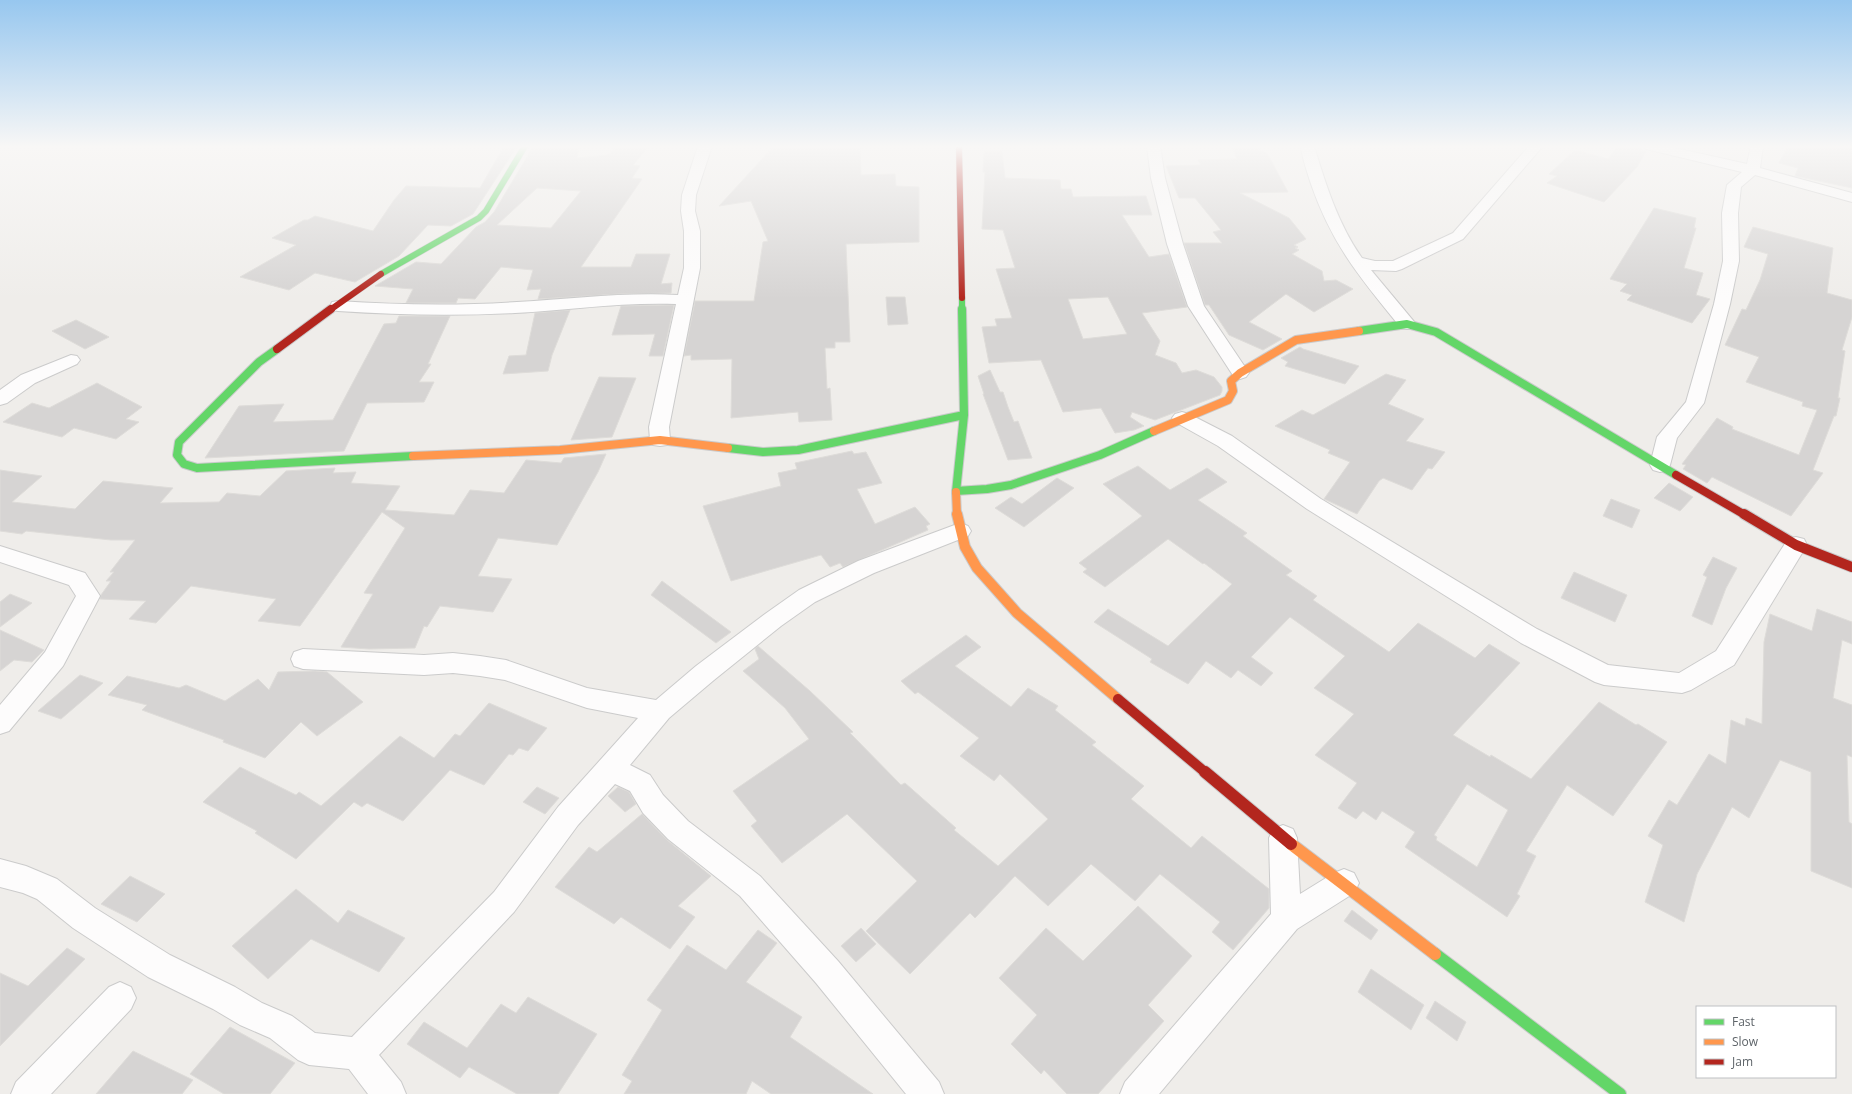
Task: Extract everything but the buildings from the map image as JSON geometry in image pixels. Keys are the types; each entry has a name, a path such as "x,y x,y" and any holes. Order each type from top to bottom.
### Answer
{"street":[{"path":"494,197 486,211 479,218 369,281 338,306 259,362 178,442 177,455 184,464 197,468 214,468 304,461 560,450 660,440 763,452 798,450 964,416"},
{"path":"660,440 659,427 692,268 692,231 688,211 689,197"},
{"path":"960,197 964,416 956,491 957,514 965,547 977,568 1017,613 1283,838 1620,1094"},
{"path":"1163,197 1175,244 1196,306 1240,373"},
{"path":"1323,197 1342,239 1356,261 1407,324"},
{"path":"1356,261 1375,266 1396,266 1458,236 1492,197"},
{"path":"1660,465 1667,437 1695,403 1722,304 1731,261 1730,213 1732,197"},
{"path":"338,306 409,310 510,308 642,298 686,300"},
{"path":"956,491 987,489 1011,485 1100,456 1182,418 1228,400 1233,391 1231,381 1240,373 1296,340 1407,324 1436,332 1752,521 1796,545 1852,568"},
{"path":"0,399 28,380 71,360"},
{"path":"1182,418 1225,441 1314,504 1529,636 1604,675 1682,683 1725,658 1796,545"},
{"path":"358,1054 504,902 568,816 612,769 660,711 767,624 807,596 866,567 960,531"},
{"path":"0,554 76,579 88,596 54,659 0,723"},
{"path":"303,659 424,664 453,663 480,666 506,670 587,698 660,711"},
{"path":"612,769 640,783 653,804 678,830 750,886 827,972 927,1094"},
{"path":"1283,838 1286,919"},
{"path":"0,873 26,880 47,889 84,918 152,962 224,998 251,1014 281,1027 309,1049 358,1054 389,1094"},
{"path":"1137,1094 1286,919 1344,883"},
{"path":"28,1094 120,998"}],"traffic: fast":[{"path":"381,274 479,218 486,211 494,197"},
{"path":"956,492 964,415 962,298"},
{"path":"1359,331 1407,324 1436,332 1676,475"},
{"path":"277,349 259,362 179,442 177,455 184,464 197,468 413,456"},
{"path":"728,448 763,452 798,450 964,415"},
{"path":"956,491 987,489 1011,485 1100,455 1154,431"},
{"path":"1435,954 1620,1094"}],"traffic: slow":[{"path":"1154,431 1228,400 1233,391 1231,381 1240,373 1296,340 1359,331"},
{"path":"413,456 560,450 660,440 728,448"},
{"path":"956,492 957,514 965,547 977,568 1017,613 1118,699"},
{"path":"1291,844 1435,954"}],"traffic: jam":[{"path":"960,197 962,298"},
{"path":"277,349 369,281 381,274"},
{"path":"1676,475 1796,545 1852,567"},
{"path":"1118,699 1291,844"}]}
